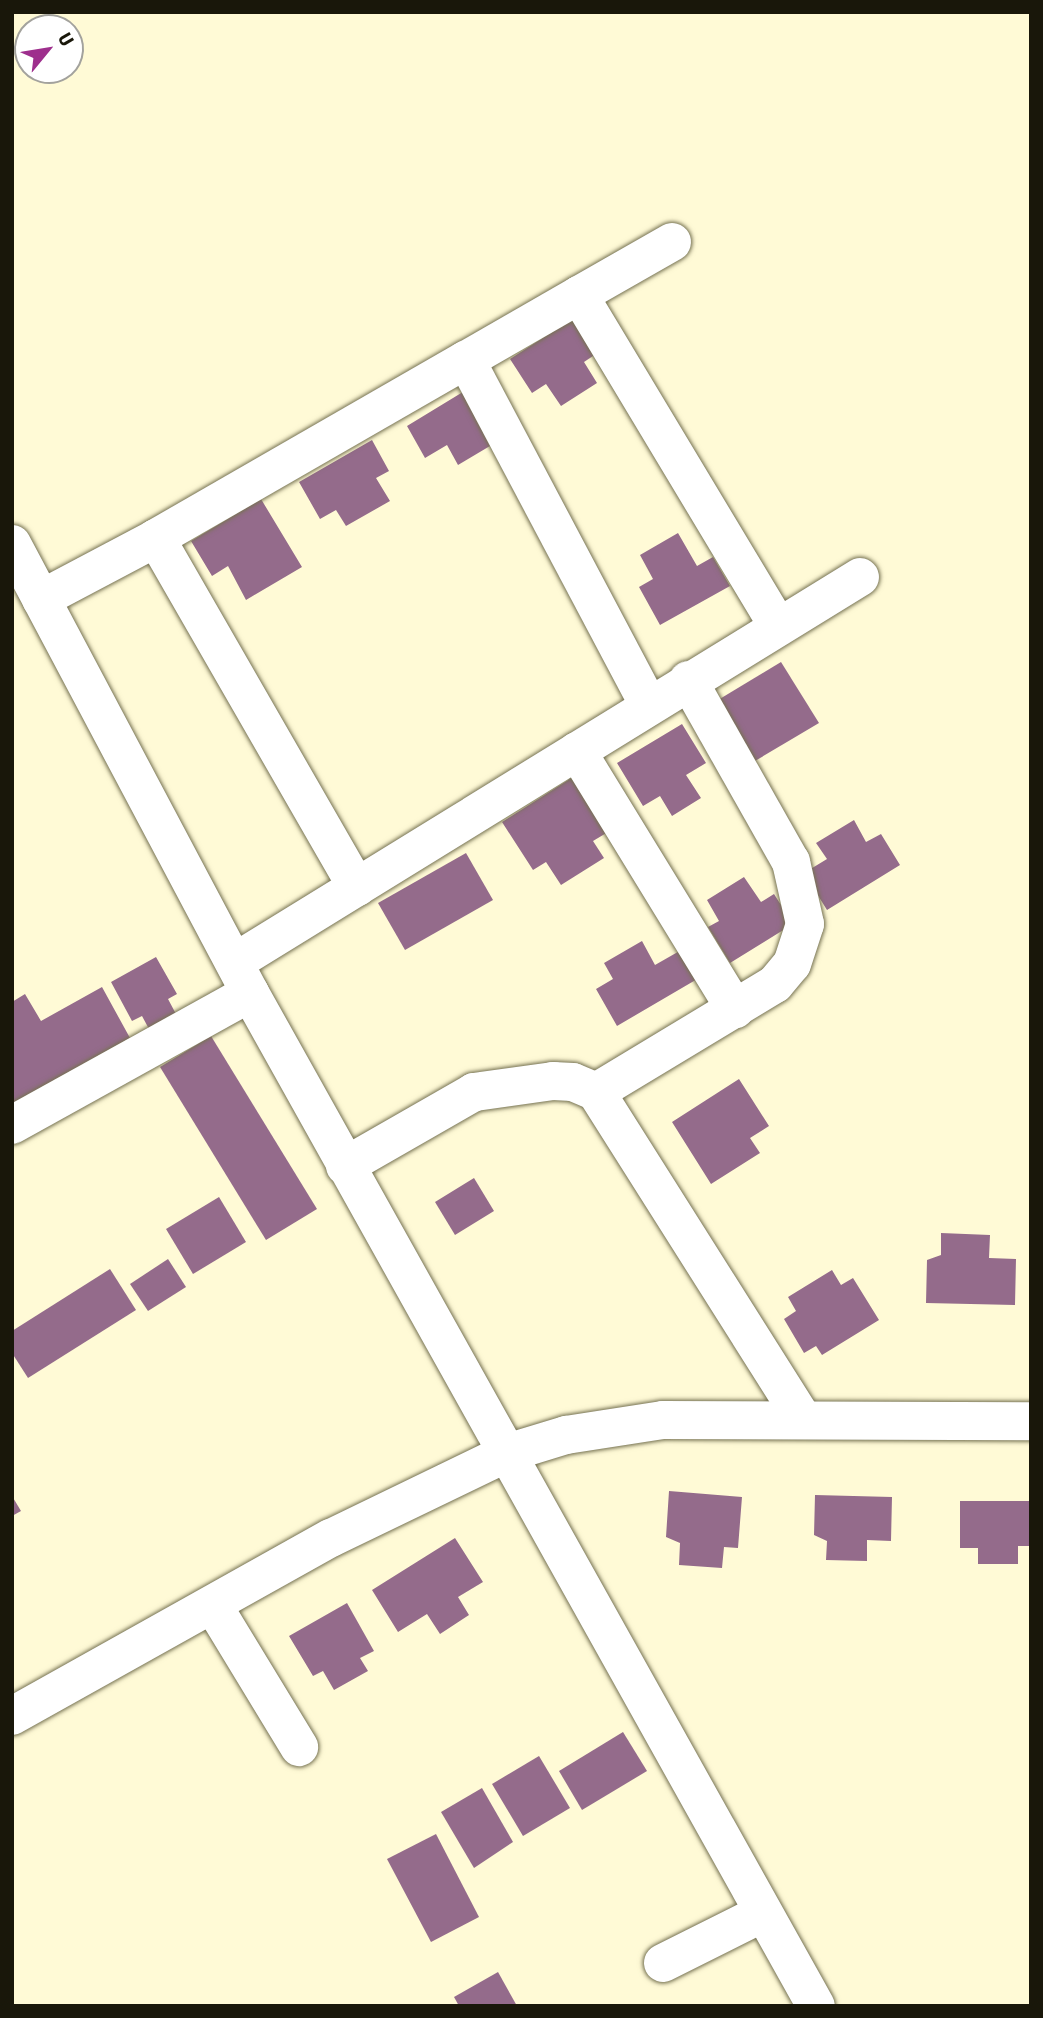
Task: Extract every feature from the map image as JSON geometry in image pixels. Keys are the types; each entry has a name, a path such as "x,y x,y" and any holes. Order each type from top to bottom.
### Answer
{"street":[{"path":"41,598 156,538 672,242"},
{"path":"579,295 776,625"},
{"path":"466,360 649,706"},
{"path":"156,538 357,887"},
{"path":"12,544 345,1166 507,1452 761,1914 816,2006"},
{"path":"12,1125 242,977 357,887 776,625 860,577"},
{"path":"596,1092 775,984 792,964 805,924 791,862 688,680"},
{"path":"577,751 735,1009"},
{"path":"345,1166 474,1092 553,1081 573,1082 596,1092 803,1419"},
{"path":"12,1716 214,1607 331,1538 507,1452 566,1435 663,1420 1031,1421"},
{"path":"214,1607 299,1747"},
{"path":"663,1963 761,1914"}],"building":[{"path":"574,318 596,354 584,362 597,383 561,406 546,384 532,393 510,359"},
{"path":"476,384 495,443 458,465 447,445 425,458 407,426"},
{"path":"372,440 389,471 376,478 390,501 346,526 336,510 320,519 299,482"},
{"path":"261,499 302,567 246,600 228,566 212,576 191,541"},
{"path":"678,533 697,566 713,557 730,586 660,625 639,587 653,579 640,555"},
{"path":"781,662 819,723 755,761 718,700"},
{"path":"682,724 706,763 686,775 701,798 672,816 660,796 643,806 617,763"},
{"path":"573,777 608,832 593,841 604,858 561,885 546,862 533,870 502,822"},
{"path":"854,820 866,842 881,834 900,865 827,910 804,873 827,859 816,843"},
{"path":"466,853 493,900 405,950 378,903"},
{"path":"744,877 761,902 774,894 793,924 730,963 708,927 719,921 707,900"},
{"path":"642,941 655,965 683,949 699,978 617,1026 596,989 613,979 604,963"},
{"path":"156,957 177,994 168,999 176,1014 149,1029 142,1016 132,1021 111,982"},
{"path":"102,987 130,1038 12,1104 12,1002 25,994 41,1021"},
{"path":"211,1036 317,1209 266,1240 160,1067"},
{"path":"739,1079 769,1126 750,1138 760,1153 711,1184 672,1122"},
{"path":"474,1178 494,1211 455,1235 435,1202"},
{"path":"219,1197 246,1242 193,1274 166,1229"},
{"path":"941,1233 990,1235 989,1258 1016,1259 1015,1305 926,1303 927,1260 941,1255"},
{"path":"168,1259 186,1287 148,1311 130,1284"},
{"path":"110,1269 136,1310 28,1378 12,1353 12,1331"},
{"path":"832,1270 841,1285 853,1278 879,1320 822,1355 816,1346 804,1353 784,1319 796,1311 788,1297"},
{"path":"669,1491 742,1497 738,1548 724,1547 722,1568 679,1565 680,1543 666,1537"},
{"path":"815,1495 892,1497 891,1541 867,1540 867,1561 826,1560 827,1541 814,1535"},
{"path":"12,1496 21,1511 12,1516"},
{"path":"960,1501 1031,1501 1031,1546 1018,1546 1018,1564 978,1564 978,1548 960,1548"},
{"path":"455,1538 483,1582 458,1597 469,1615 440,1634 427,1614 398,1632 372,1590"},
{"path":"347,1603 374,1651 360,1658 368,1671 334,1690 323,1671 313,1676 289,1636"},
{"path":"623,1732 647,1771 582,1810 559,1771"},
{"path":"539,1756 570,1808 523,1836 492,1784"},
{"path":"482,1788 513,1842 474,1868 441,1812"},
{"path":"436,1834 479,1917 431,1942 387,1859"},
{"path":"498,1972 517,2006 459,2006 454,1997"}]}
